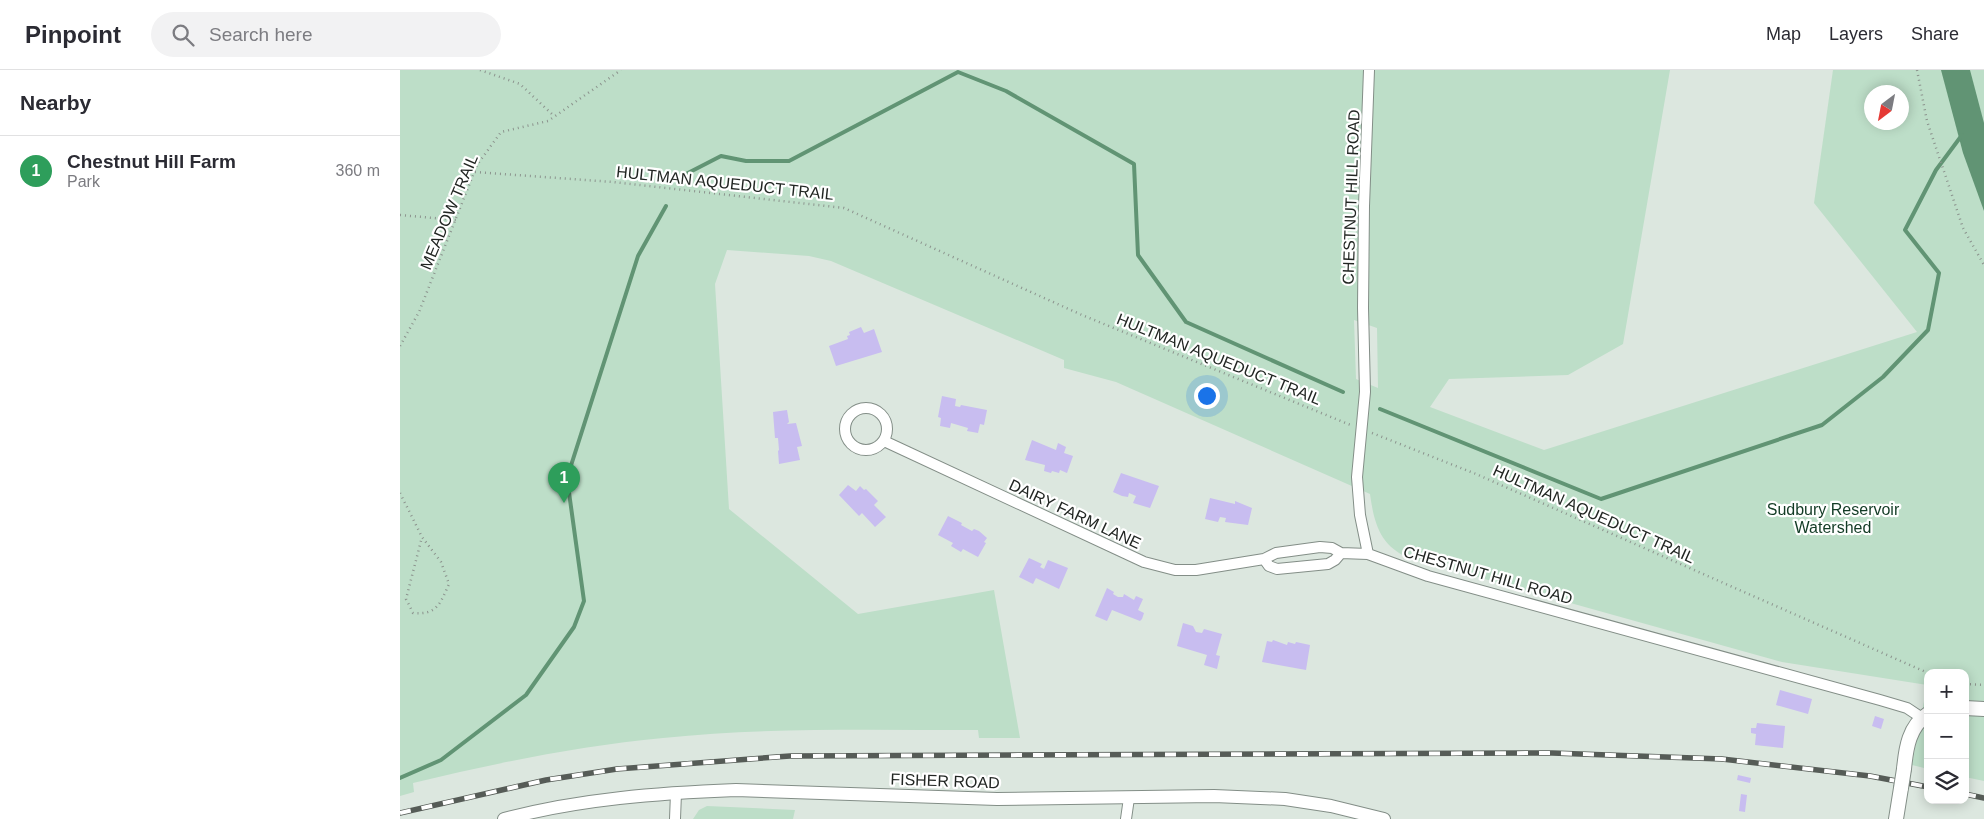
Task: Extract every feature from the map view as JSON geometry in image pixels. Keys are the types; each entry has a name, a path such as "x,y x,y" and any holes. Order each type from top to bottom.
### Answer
{"main road":[{"path":"1969,708 1984,709"},
{"path":"1896,819 1908,741 1924,717"}],"street":[{"name":"CHESTNUT HILL ROAD","path":"1369,70 1364,206 1363,308 1366,392 1357,477 1360,515 1368,554 1428,576 1880,700 1924,716"},
{"path":"866,408 878,412 886,422 887,435 884,442 872,450 865,451 852,445 845,432 848,418 853,412 866,408"},
{"name":"DAIRY FARM LANE","path":"884,442 1144,562 1175,570 1196,570 1264,559 1276,553 1320,547 1332,548 1341,553 1368,554"},
{"path":"1264,559 1269,566 1277,569 1328,564 1341,553"},
{"name":"FISHER ROAD","path":"504,819 526,813 592,802 676,793 736,790 997,799 1214,796 1285,799 1331,806 1384,819"},
{"path":"676,793 676,819"},
{"path":"1126,819 1129,798"}],"path":[{"path":"480,70 520,84 554,116"},
{"name":"MEADOW TRAIL","path":"400,346 420,312 475,172 501,132 548,120 622,70"},
{"path":"1917,70 1927,121 1962,228 1984,265"},
{"name":"HULTMAN AQUEDUCT TRAIL","path":"475,172 613,182 844,208 1082,315 1484,477 1924,672"},
{"path":"400,215 456,220"},
{"path":"400,493 422,537 440,562 449,584 439,606 426,614 413,613 406,599 422,537"},
{"path":"1969,684 1984,685"}],"green space":[{"name":"Sudbury Reservoir Watershed","path":"400,70 1670,70 1623,344 1568,375 1449,379 1430,407 1544,450 1917,332 1814,203 1833,70 1984,70 1984,781 1969,778 1969,669 1924,669 1924,685 1782,662 1409,558 1391,547 1380,532 1376,524 1370,494 1116,382 1064,368 1064,360 831,261 809,256 727,250 715,284 729,509 858,614 994,590 1020,738 979,738 978,730 781,731 702,734 632,741 538,756 413,783 414,792 400,796","holes":["1354,320 1377,328 1378,388 1356,379"]},
{"path":"1924,701 1924,768 1912,765"},
{"path":"707,806 795,810 793,819 693,819 699,810"}],"shaded area":[{"path":"1941,70 1970,70 1984,123 1984,211 1963,153"}],"building":[{"path":"861,327 864,333 874,329 882,352 836,366 829,346 848,339 849,332"},
{"path":"942,396 956,399 955,406 960,407 961,405 987,410 984,425 980,424 978,433 967,431 968,428 951,423 950,428 940,426 941,418 938,417"},
{"path":"787,410 789,422 787,424 796,423 802,446 797,447 800,460 779,464 778,438 775,438 773,412"},
{"path":"1032,440 1056,450 1058,443 1066,447 1064,453 1073,456 1067,473 1060,470 1059,473 1044,471 1045,465 1025,460"},
{"path":"1121,473 1159,486 1150,508 1133,503 1136,496 1129,493 1128,497 1122,496 1113,492"},
{"path":"848,485 856,491 860,486 864,490 866,489 878,501 874,505 886,517 875,527 862,513 859,516 839,495"},
{"path":"1210,498 1235,504 1235,501 1252,508 1248,525 1225,522 1226,518 1220,517 1218,522 1205,519"},
{"path":"948,516 972,531 974,529 979,531 987,538 978,557 963,549 961,552 951,546 953,543 938,535"},
{"path":"1029,558 1042,564 1040,567 1044,569 1048,560 1068,568 1059,589 1036,578 1033,584 1019,577"},
{"path":"1107,588 1118,597 1123,597 1124,594 1134,600 1136,596 1143,599 1138,610 1144,613 1142,619 1140,621 1112,610 1107,621 1095,616"},
{"path":"1183,623 1193,626 1196,632 1202,633 1204,629 1222,634 1216,655 1220,656 1217,669 1204,665 1207,655 1177,646"},
{"path":"1273,640 1287,645 1288,642 1295,644 1296,642 1310,645 1306,670 1262,662 1267,641 1272,642"},
{"path":"1780,690 1812,699 1808,714 1776,705"},
{"path":"1875,716 1884,719 1881,729 1872,726"},
{"path":"1757,723 1785,726 1783,748 1755,745 1756,734 1751,733 1751,728 1756,728"},
{"path":"1738,775 1751,778 1750,783 1737,780"},
{"path":"1741,794 1747,795 1745,812 1739,811"}],"waterway":[{"path":"686,174 721,156 746,161 789,161 958,72 1006,91 1134,164 1138,255 1186,322 1343,392"},
{"path":"1380,409 1601,499 1822,425 1883,377 1928,330 1939,273 1905,230 1936,170 1962,135"},
{"path":"400,778 441,760 526,695 574,627 584,601 567,478 638,256 666,206"}],"railway":[{"path":"400,813 546,780 617,769 790,756 1552,753 1722,759 1870,776 1924,786"},
{"path":"1969,795 1984,798"}],"place":[{"name":"Chestnut Hill Farm","path":"564,503"}]}
